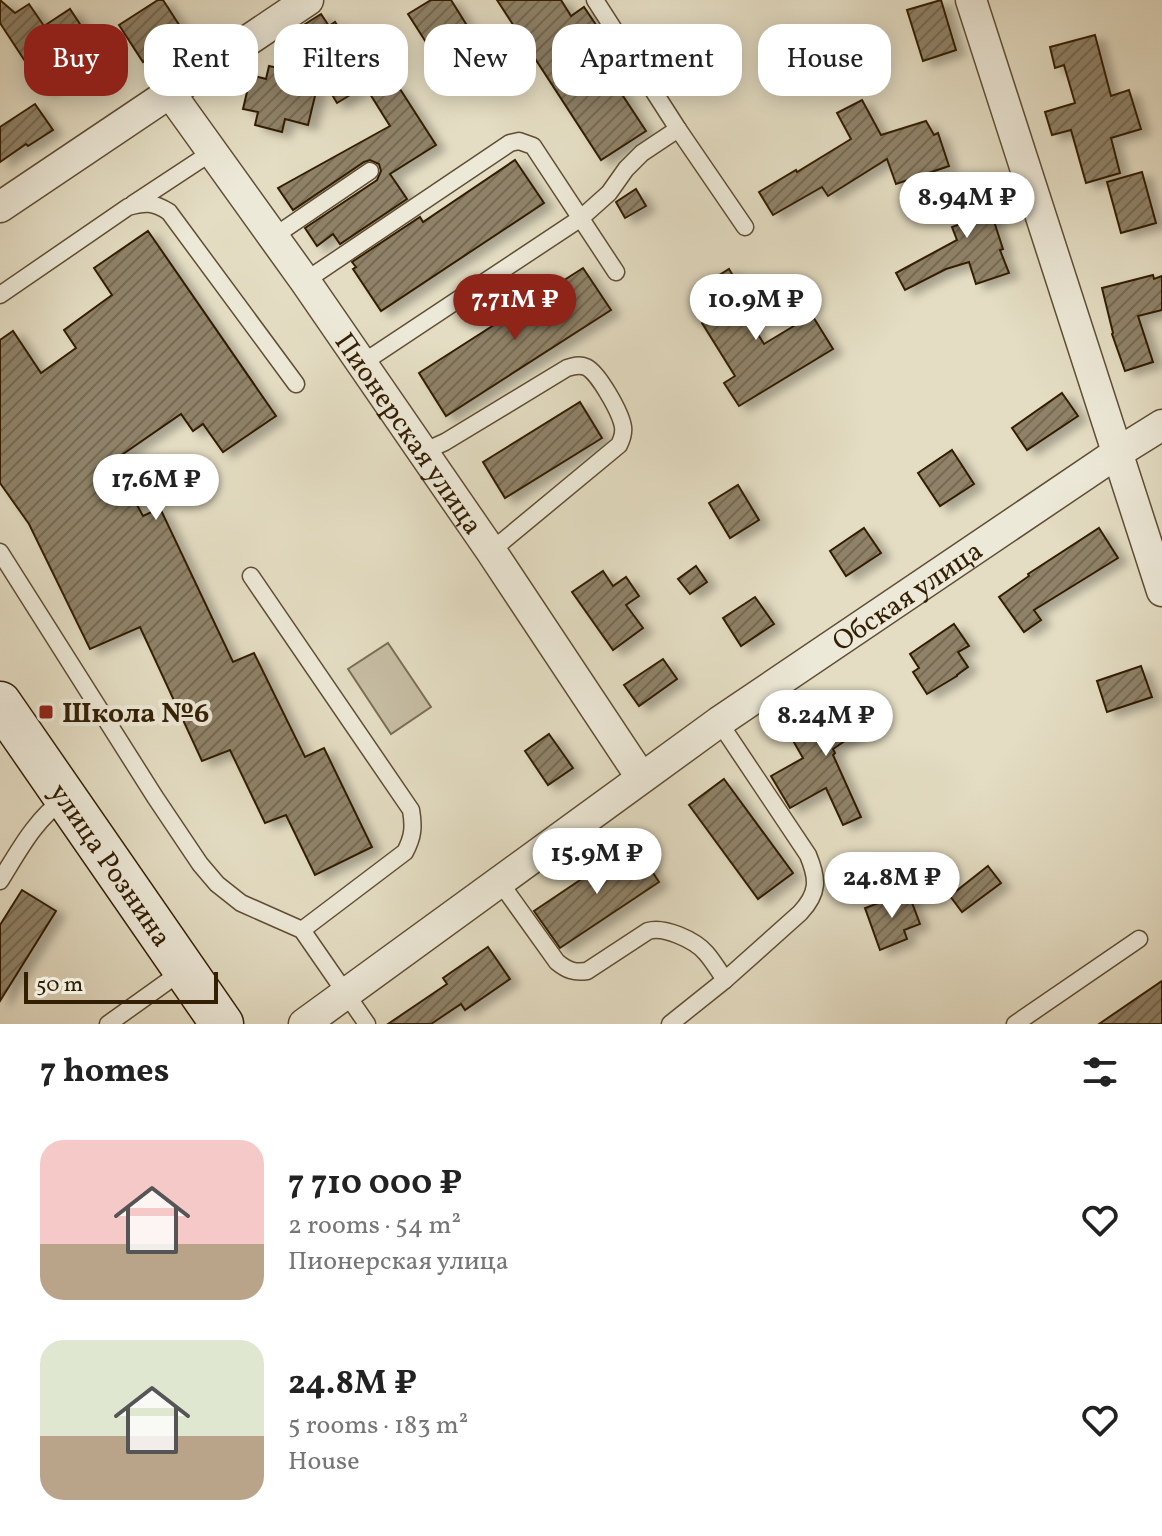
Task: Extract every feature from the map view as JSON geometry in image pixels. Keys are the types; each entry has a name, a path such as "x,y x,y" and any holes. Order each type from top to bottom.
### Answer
{"main road":[{"name":"улица Рознина","path":"0,703 222,1024"}],"street":[{"path":"258,34 308,0"},
{"path":"971,0 1162,591"},
{"path":"0,207 166,96"},
{"name":"Пионерская улица","path":"172,96 423,452 641,777"},
{"name":"Обская улица","path":"304,1024 719,722 1162,425"}],"lane":[{"path":"595,0 745,227"},
{"path":"361,364 581,218 609,193 642,153 678,129"},
{"path":"305,281 510,143 519,141 533,146 616,272"},
{"path":"0,295 212,152"},
{"path":"273,237 370,171"},
{"path":"128,207 143,203 157,204 169,212 296,384"},
{"path":"423,452 469,428 567,368 577,365 589,368 599,379 622,422 623,436 619,445 491,551"},
{"path":"0,552 200,864 217,884 241,903 302,930 367,1024"},
{"path":"251,576 411,810 412,839 405,852 302,930"},
{"path":"670,1024 725,980 811,902 816,886 815,872 808,855 719,722"},
{"path":"0,881 38,822 65,797"},
{"path":"499,881 557,962 565,968 587,971 657,928 699,946 725,980"},
{"path":"1015,1024 1139,939"},
{"path":"108,1024 185,969"}],"shaded area":[{"path":"388,643 431,707 391,734 348,669"}],"building":[{"path":"0,0 15,13 29,4 43,24 24,24 24,60 0,23"},
{"path":"158,0 163,0 179,24 144,24 143,62 128,39 128,24 121,24"},
{"path":"431,0 451,0 466,24 424,24 424,39 408,14"},
{"path":"497,0 561,0 571,16 584,7 595,24 552,24 552,85 536,60 536,24 513,24"},
{"path":"941,0 956,50 923,61 907,10"},
{"path":"70,9 80,24 47,24"},
{"path":"321,14 328,24 305,24"},
{"path":"1095,35 1111,96 1129,90 1141,129 1111,138 1120,173 1086,183 1071,130 1052,135 1045,112 1075,103 1064,65 1055,68 1050,47"},
{"path":"269,66 274,67 274,96 315,96 308,125 285,119 282,132 255,125 258,112 243,109 246,96 258,96 258,77 266,79"},
{"path":"333,96 349,96 337,103"},
{"path":"371,96 404,96 436,145 390,174 407,199 340,244 333,234 317,246 305,228 377,180 381,171 379,164 370,160 364,162 293,210 278,188 390,126"},
{"path":"559,96 623,96 646,131 601,160"},
{"path":"862,100 881,135 926,121 934,135 938,133 949,166 896,184 887,159 828,196 822,187 773,215 759,192 851,139 837,113"},
{"path":"35,104 53,130 0,162 0,127"},
{"path":"515,160 544,203 381,311 353,269 356,267 352,262 420,217 423,222"},
{"path":"1142,172 1156,223 1121,233 1107,182"},
{"path":"994,178 1004,207 991,212 1009,273 976,284 969,262 946,269 905,290 896,273 957,240 952,227 966,222 955,192"},
{"path":"636,189 646,206 625,218 616,202"},
{"path":"148,231 276,416 223,452 203,424 193,431 181,414 113,461 143,516 160,508 233,662 254,653 305,757 324,748 372,847 315,875 286,815 265,823 230,750 202,761 140,627 90,649 29,524 0,483 0,340 13,331 41,373 76,348 64,330 112,295 94,268"},
{"path":"583,268 611,310 446,416 419,373"},
{"path":"729,269 744,294 736,299 764,344 812,315 833,349 739,406 724,383 735,376 702,323 714,316 697,289"},
{"path":"1153,275 1154,279 1162,276 1162,310 1138,316 1153,362 1125,371 1112,334 1102,288"},
{"path":"1062,393 1078,416 1027,450 1012,428"},
{"path":"580,402 602,438 505,498 483,462"},
{"path":"952,450 974,484 940,506 918,473"},
{"path":"738,485 759,520 730,538 709,503"},
{"path":"864,528 881,553 846,576 830,551"},
{"path":"1099,528 1118,558 1034,610 1041,620 1024,632 999,597 1028,574"},
{"path":"696,566 707,582 690,594 678,579"},
{"path":"603,571 613,586 626,577 639,596 626,605 643,628 613,650 572,592"},
{"path":"755,597 774,624 741,646 723,618"},
{"path":"954,624 969,646 958,652 968,667 927,694 913,672 919,668 910,654"},
{"path":"663,659 677,679 639,706 624,685"},
{"path":"1141,666 1152,697 1107,712 1097,681"},
{"path":"862,692 879,718 833,749 861,817 843,825 826,788 790,808 771,776 803,758 791,737"},
{"path":"549,734 573,768 548,785 525,751"},
{"path":"724,779 793,873 758,899 689,805"},
{"path":"634,844 659,882 560,948 534,911"},
{"path":"988,866 1001,883 962,912 950,896"},
{"path":"22,890 56,911 0,1001 0,925"},
{"path":"908,892 920,924 904,930 907,939 880,950 865,908"},
{"path":"488,947 510,979 465,1010 461,1004 431,1024 388,1024 447,984 443,978"},
{"path":"1162,981 1162,1024 1099,1024"}],"place":[{"name":"Школа №6","path":"46,712"}]}
